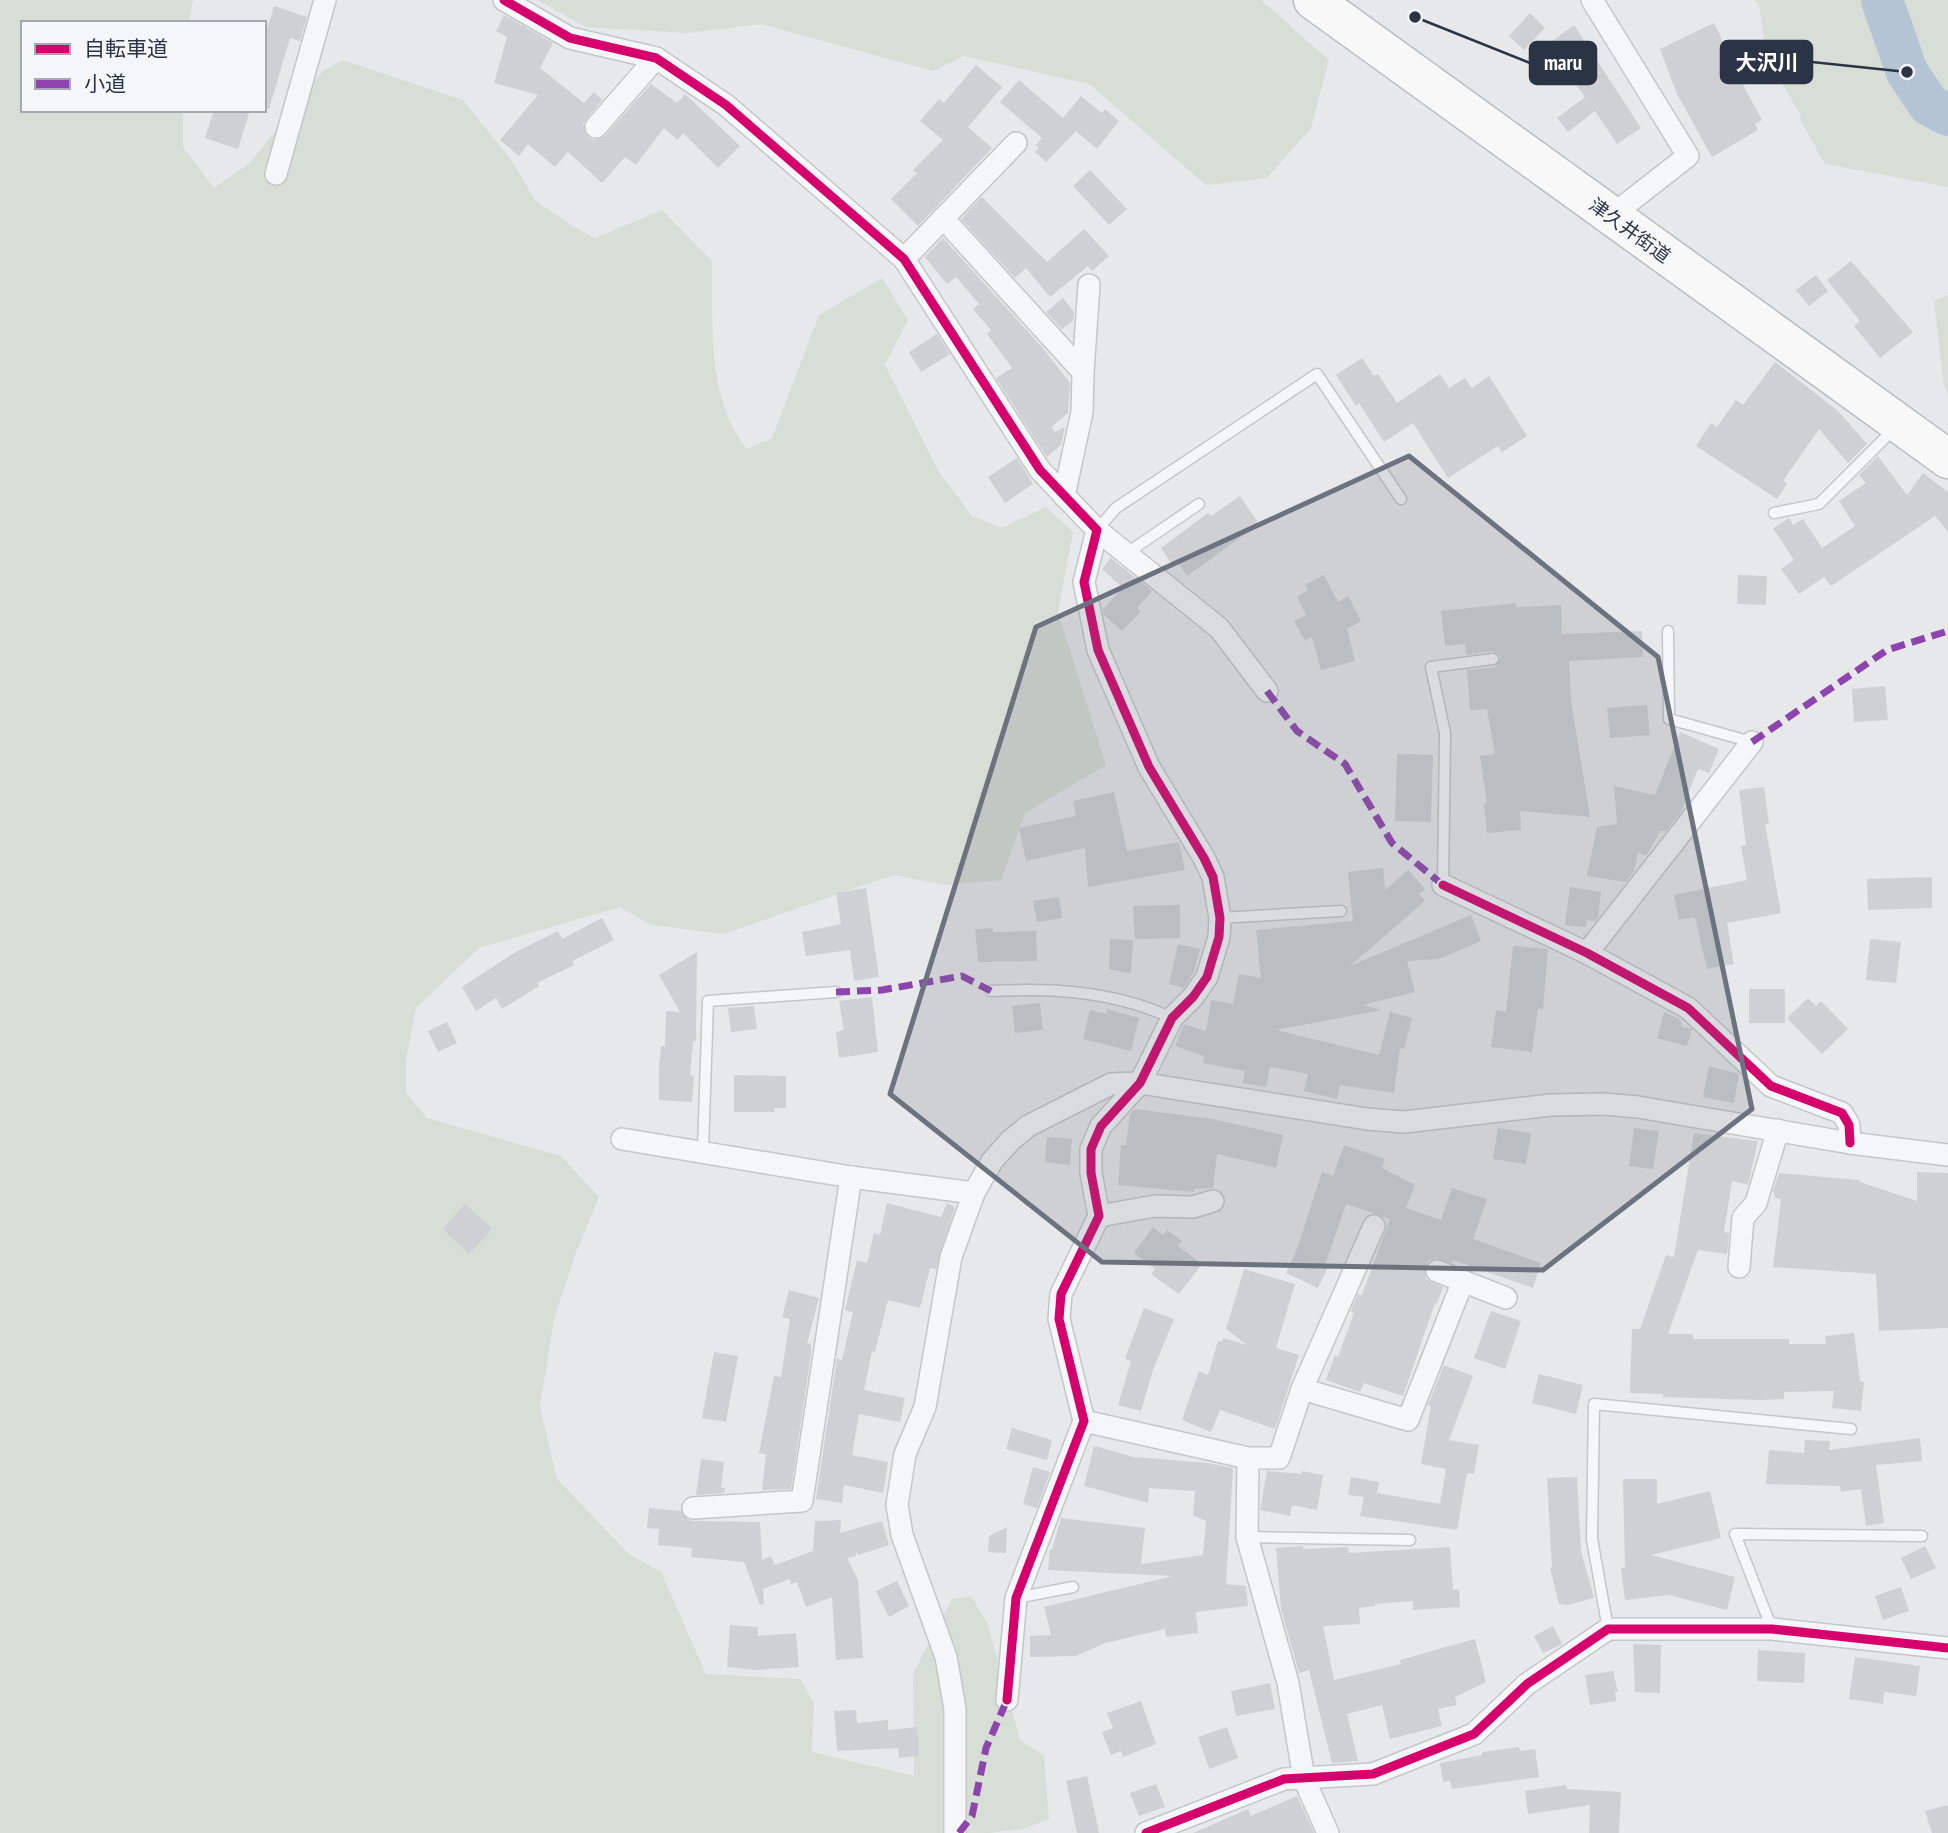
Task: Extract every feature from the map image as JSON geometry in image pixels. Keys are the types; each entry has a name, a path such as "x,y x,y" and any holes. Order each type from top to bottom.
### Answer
{"highway":[{"name":"津久井街道","path":"1313,0 1948,459"}],"street":[{"path":"276,174 325,0"},
{"path":"504,0 570,38 656,58 726,104 904,259 1021,443 1064,496 1097,530 1219,628 1266,691"},
{"path":"1592,0 1688,156 1611,216"},
{"path":"596,127 656,58"},
{"path":"904,259 1016,143"},
{"path":"943,218 1083,372"},
{"path":"1064,496 1082,412 1089,285"},
{"path":"1007,1700 1016,1598 1084,1421 1059,1319 1059,1306 1065,1284 1099,1216 1091,1173 1091,1149 1101,1126 1140,1083 1172,1018 1194,997 1208,977 1219,937 1220,918 1216,889 1204,858 1149,767 1098,650 1084,582 1097,530"},
{"path":"1587,953 1752,742"},
{"path":"1443,886 1587,953 1688,1008 1771,1086 1836,1108 1849,1125 1850,1143"},
{"path":"955,1833 955,1709 946,1657 902,1535 897,1505 905,1454 925,1407 951,1257 974,1193 992,1161 1028,1126 1111,1084 1140,1083 1367,1119 1404,1122 1578,1103 1638,1107 1850,1143 1948,1154"},
{"path":"1738,1267 1742,1218 1756,1203 1777,1130"},
{"path":"622,1139 702,1150 851,1177 974,1193"},
{"path":"693,1508 802,1501 851,1177"},
{"path":"1099,1216 1155,1206 1193,1208 1213,1201"},
{"path":"1084,1421 1248,1458 1279,1458 1303,1389 1374,1226"},
{"path":"1437,1271 1506,1298"},
{"path":"1303,1389 1408,1420 1463,1281"},
{"path":"1248,1458 1247,1537 1287,1683 1304,1779 1328,1833"},
{"path":"1146,1833 1284,1779 1373,1774 1474,1734 1527,1684 1608,1629 1772,1629 1948,1648"}],"lane":[{"path":"1097,530 1116,508 1317,374 1401,499"},
{"path":"1774,513 1819,504 1899,424"},
{"path":"1127,553 1199,504"},
{"path":"1668,631 1669,719 1752,742"},
{"path":"1443,886 1445,733 1431,667 1493,659"},
{"path":"1220,918 1341,911"},
{"path":"991,991 1040,989 1091,993 1153,1009 1172,1018"},
{"path":"702,1150 708,1000 836,992"},
{"path":"1608,1629 1592,1539 1594,1404 1851,1429"},
{"path":"1772,1629 1735,1534 1922,1535"},
{"path":"1247,1537 1410,1540"},
{"path":"1016,1598 1073,1587"}],"highlighted area":[{"path":"1409,456 1658,657 1752,1109 1543,1270 1102,1262 890,1094 1036,627"}],"shaded area":[{"path":"0,0 193,0 189,21 21,21 21,112 183,112 183,147 214,188 250,163 323,71 343,60 463,100 511,160 535,200 569,224 595,238 662,210 712,261 714,359 718,383 724,407 747,449 772,438 819,315 882,278 908,320 885,365 939,472 972,516 1002,528 1046,507 1073,532 1058,612 1106,765 1025,813 1001,880 946,885 893,875 724,934 651,925 620,907 479,948 416,1008 406,1059 406,1093 427,1118 561,1156 599,1197 575,1255 554,1320 540,1407 557,1479 629,1554 661,1572 706,1674 800,1679 814,1703 812,1752 914,1776 913,1674 952,1599 971,1596 987,1622 1020,1740 1044,1756 1049,1819 1023,1829 989,1833 0,1833"},
{"path":"538,0 1261,0 1329,60 1311,128 1267,178 1206,185 1089,84 964,56 933,71 761,24 687,33 586,27"},
{"path":"1754,0 1948,0 1948,187 1825,164 1801,122 1800,113 1767,60 1759,4"},
{"path":"1948,295 1948,395 1944,386 1934,301"}],"building":[{"path":"274,6 307,17 300,41 290,38 269,109 266,108 266,32"},
{"path":"1530,13 1545,28 1524,50 1509,36"},
{"path":"504,15 553,43 540,68 584,103 594,92 602,100 583,124 588,137 594,140 605,136 651,84 677,103 685,94 740,146 718,168 683,133 678,140 664,128 636,165 625,157 602,183 568,152 555,167 528,144 519,156 500,140 538,95 494,83 507,37 496,31"},
{"path":"1714,23 1726,48 1735,45 1746,79 1741,81 1762,120 1755,124 1758,130 1712,157 1677,94 1660,49"},
{"path":"1574,25 1641,128 1617,144 1595,111 1568,132 1557,118 1585,97 1547,45"},
{"path":"976,65 1002,87 968,127 992,148 918,226 891,199 917,173 913,170 943,140 920,121 939,99 944,103"},
{"path":"1019,80 1063,118 1081,96 1102,113 1105,109 1119,121 1097,149 1076,131 1046,162 1035,152 1039,148 1036,145 1042,138 1000,102"},
{"path":"213,112 249,112 238,149 205,138"},
{"path":"1090,170 1127,209 1109,225 1073,186"},
{"path":"982,197 1047,262 1084,229 1109,256 1092,271 1088,266 1050,297 1026,268 1015,278 961,219"},
{"path":"943,238 1041,346 1070,383 1068,413 1051,427 1055,432 1065,427 1061,445 1047,457 996,378 1012,368 987,334 991,330 973,309 979,304 956,277 947,284 925,257"},
{"path":"1851,261 1913,332 1880,358 1854,326 1860,321 1827,280"},
{"path":"1816,275 1828,291 1809,306 1796,290"},
{"path":"1063,298 1074,312 1073,321 1062,329 1046,312"},
{"path":"937,334 950,354 921,372 909,352"},
{"path":"1362,358 1374,376 1378,374 1397,403 1440,374 1449,388 1465,378 1472,388 1489,376 1527,436 1502,452 1498,446 1448,478 1413,423 1384,442 1359,403 1356,406 1336,375"},
{"path":"1775,362 1838,411 1867,444 1848,463 1819,429 1783,481 1787,484 1777,499 1696,446 1711,423 1717,427 1736,400 1743,405"},
{"path":"1878,456 1907,495 1923,473 1948,492 1948,532 1935,516 1831,586 1824,577 1799,594 1781,569 1794,560 1773,528 1789,518 1793,525 1803,519 1822,548 1855,526 1839,501 1866,483 1859,475"},
{"path":"1017,458 1033,484 1005,503 988,477"},
{"path":"1240,496 1259,524 1187,576 1178,562 1174,567 1161,548 1208,513 1211,516"},
{"path":"1111,558 1152,591 1137,608 1141,611 1122,631 1104,615 1103,609 1123,588 1102,569"},
{"path":"1324,575 1338,602 1348,596 1361,621 1347,629 1355,661 1321,670 1312,637 1305,641 1294,621 1306,615 1297,597 1308,590 1305,585"},
{"path":"1738,575 1767,576 1766,605 1737,604"},
{"path":"1516,603 1516,607 1561,605 1562,634 1642,631 1643,657 1569,661 1571,700 1590,817 1520,811 1521,830 1487,833 1484,803 1487,803 1480,756 1495,754 1487,709 1470,710 1467,670 1495,667 1501,657 1493,651 1466,655 1465,644 1445,646 1441,611"},
{"path":"1885,686 1888,720 1854,722 1852,689"},
{"path":"1647,705 1650,735 1610,738 1607,708"},
{"path":"1680,732 1719,749 1709,773 1698,769 1681,812 1665,832 1661,830 1646,856 1638,852 1634,871 1626,882 1587,876 1597,827 1617,824 1614,786 1655,795"},
{"path":"1397,754 1433,755 1431,822 1395,821"},
{"path":"1764,787 1769,824 1765,824 1781,913 1727,923 1734,964 1707,969 1695,917 1679,920 1674,895 1747,880 1741,846 1746,845 1739,790"},
{"path":"1114,792 1127,851 1179,842 1185,870 1088,887 1085,848 1026,861 1019,828 1076,816 1073,801"},
{"path":"1383,868 1385,890 1408,870 1425,889 1419,894 1425,901 1350,966 1471,915 1481,941 1439,959 1407,961 1415,992 1363,1005 1382,1010 1276,1030 1379,1055 1390,1012 1412,1018 1404,1049 1400,1048 1394,1093 1340,1085 1337,1099 1304,1091 1308,1074 1270,1067 1266,1087 1243,1083 1245,1071 1203,1063 1204,1056 1175,1046 1184,1024 1206,1031 1211,1000 1233,1004 1239,974 1261,978 1256,930 1353,921 1348,872"},
{"path":"1932,877 1932,908 1868,910 1867,879"},
{"path":"1570,887 1601,892 1598,918 1595,921 1587,920 1586,927 1565,925"},
{"path":"866,888 879,977 854,981 850,950 806,956 802,932 841,924 836,893"},
{"path":"1059,897 1062,918 1037,922 1033,901"},
{"path":"1180,905 1180,938 1135,939 1133,906"},
{"path":"602,918 614,940 572,961 574,965 537,983 539,986 502,1009 496,998 476,1011 462,987 514,953 558,931 562,939"},
{"path":"993,928 993,932 1036,931 1037,961 978,962 975,929"},
{"path":"1110,939 1133,940 1131,974 1109,969"},
{"path":"1870,939 1901,942 1896,983 1866,980"},
{"path":"1178,944 1200,949 1194,972 1184,988 1169,984"},
{"path":"1513,946 1548,949 1543,1009 1538,1008 1532,1052 1491,1047 1496,1010 1506,1012"},
{"path":"697,952 696,1041 693,1041 690,1075 694,1076 692,1102 659,1100 659,1066 661,1046 665,1046 666,1011 680,1012 659,975"},
{"path":"1749,989 1785,989 1785,1023 1749,1023"},
{"path":"872,997 878,1052 839,1058 836,1032 844,1030 839,1001"},
{"path":"1808,998 1816,1006 1821,1001 1848,1029 1822,1054 1787,1018"},
{"path":"1040,1003 1043,1030 1015,1033 1012,1006"},
{"path":"754,1006 757,1029 731,1032 728,1008"},
{"path":"1107,1009 1139,1018 1131,1051 1083,1039 1090,1010 1107,1014"},
{"path":"1664,1012 1680,1019 1682,1027 1692,1029 1687,1046 1657,1038"},
{"path":"447,1022 457,1043 438,1052 428,1031"},
{"path":"1709,1066 1739,1074 1734,1103 1703,1097"},
{"path":"734,1075 786,1076 786,1108 774,1108 775,1112 734,1112"},
{"path":"1135,1109 1213,1119 1283,1135 1276,1168 1217,1154 1213,1188 1194,1189 1194,1192 1118,1185 1121,1145 1126,1145 1130,1114"},
{"path":"1498,1128 1531,1133 1526,1164 1493,1159"},
{"path":"1634,1128 1659,1131 1653,1169 1629,1166"},
{"path":"1694,1133 1758,1141 1748,1185 1732,1181 1724,1232 1729,1233 1727,1254 1698,1250 1668,1334 1693,1334 1693,1339 1789,1339 1789,1344 1826,1344 1825,1336 1854,1333 1860,1381 1864,1382 1861,1411 1832,1408 1834,1391 1784,1392 1784,1399 1760,1400 1663,1397 1663,1394 1630,1393 1632,1329 1640,1329 1666,1255 1674,1257"},
{"path":"1047,1137 1072,1139 1070,1165 1045,1162"},
{"path":"1344,1145 1385,1159 1382,1168 1415,1185 1406,1208 1441,1220 1452,1188 1487,1199 1473,1239 1541,1263 1533,1288 1453,1260 1452,1263 1436,1258 1428,1261 1425,1267 1426,1279 1443,1287 1403,1396 1364,1383 1360,1392 1326,1380 1335,1355 1338,1357 1354,1313 1351,1312 1353,1305 1358,1294 1362,1295 1390,1219 1346,1204 1325,1265 1328,1267 1318,1288 1286,1273 1297,1249 1322,1172 1333,1176"},
{"path":"1917,1172 1948,1173 1948,1328 1879,1331 1876,1274 1773,1267 1781,1199 1775,1198 1773,1191 1779,1173 1860,1180 1917,1201"},
{"path":"887,1203 941,1217 947,1203 955,1207 936,1269 930,1268 920,1308 888,1300 875,1352 872,1351 864,1390 905,1398 900,1422 859,1414 852,1455 888,1462 883,1493 844,1485 842,1503 816,1499 837,1359 842,1360 853,1312 845,1310 857,1260 867,1263 874,1233 880,1235"},
{"path":"465,1204 492,1229 469,1254 443,1229"},
{"path":"1153,1227 1163,1235 1167,1230 1182,1241 1178,1246 1202,1264 1179,1294 1151,1274 1155,1269 1134,1253"},
{"path":"1244,1269 1295,1284 1276,1348 1299,1355 1275,1429 1220,1410 1211,1432 1182,1420 1199,1371 1208,1375 1218,1341 1222,1342 1223,1338 1247,1345 1226,1329"},
{"path":"789,1290 819,1298 807,1343 811,1344 811,1354 791,1489 762,1490 766,1454 759,1453 774,1376 781,1377 790,1319 782,1317"},
{"path":"1144,1308 1174,1319 1153,1370 1141,1411 1118,1405 1131,1361 1125,1359"},
{"path":"1491,1311 1521,1321 1505,1369 1474,1358"},
{"path":"714,1352 738,1356 726,1422 702,1418"},
{"path":"1444,1365 1473,1376 1449,1440 1479,1445 1474,1474 1467,1473 1457,1530 1360,1516 1364,1497 1348,1495 1351,1477 1379,1482 1377,1493 1440,1504 1446,1469 1421,1464 1431,1406 1428,1405"},
{"path":"1539,1374 1583,1385 1576,1414 1532,1403"},
{"path":"1012,1428 1052,1440 1047,1460 1006,1449"},
{"path":"1920,1438 1922,1461 1876,1465 1884,1523 1866,1526 1861,1489 1841,1492 1840,1486 1766,1484 1769,1450 1804,1453 1805,1440 1830,1441 1829,1450"},
{"path":"1094,1446 1134,1457 1208,1463 1233,1468 1226,1584 1246,1586 1248,1606 1196,1612 1198,1633 1166,1637 1165,1629 1105,1643 1076,1656 1030,1657 1030,1636 1051,1635 1044,1607 1173,1576 1048,1570 1050,1549 1052,1550 1061,1518 1145,1528 1141,1564 1203,1555 1206,1521 1193,1515 1195,1491 1149,1488 1148,1503 1084,1486"},
{"path":"701,1459 724,1462 721,1488 725,1488 724,1493 696,1495"},
{"path":"1033,1467 1050,1472 1037,1508 1023,1504"},
{"path":"1267,1471 1302,1474 1302,1471 1323,1475 1317,1510 1292,1505 1290,1516 1260,1510"},
{"path":"1577,1477 1581,1551 1594,1598 1568,1605 1559,1604 1550,1568 1547,1478"},
{"path":"1623,1479 1657,1479 1657,1504 1710,1491 1721,1538 1651,1555 1735,1577 1727,1610 1669,1595 1625,1600 1621,1568 1625,1568"},
{"path":"649,1508 681,1511 687,1519 693,1521 760,1522 762,1560 771,1556 775,1565 813,1551 815,1521 841,1520 840,1533 882,1521 889,1545 858,1555 856,1551 856,1556 847,1558 858,1580 863,1658 836,1660 832,1597 806,1607 797,1582 791,1584 790,1579 763,1589 764,1604 760,1605 744,1562 691,1557 692,1548 658,1545 659,1529 647,1528"},
{"path":"1007,1527 1006,1553 988,1552 989,1536"},
{"path":"1303,1546 1303,1549 1348,1547 1349,1553 1450,1547 1453,1590 1459,1589 1460,1607 1413,1610 1413,1601 1375,1604 1359,1608 1360,1624 1323,1626 1334,1680 1401,1664 1400,1660 1475,1639 1486,1682 1455,1697 1457,1705 1438,1709 1442,1726 1390,1739 1382,1705 1347,1714 1358,1761 1332,1763 1309,1670 1299,1673 1281,1609 1276,1548"},
{"path":"1925,1546 1936,1568 1911,1579 1901,1558"},
{"path":"897,1581 909,1606 889,1617 876,1591"},
{"path":"1901,1587 1909,1611 1883,1620 1875,1596"},
{"path":"730,1625 758,1627 758,1636 796,1633 799,1667 756,1670 727,1667"},
{"path":"1553,1626 1562,1644 1543,1653 1534,1636"},
{"path":"1633,1644 1661,1645 1660,1693 1635,1692"},
{"path":"1758,1650 1805,1653 1804,1683 1757,1681"},
{"path":"1855,1657 1920,1666 1916,1696 1884,1692 1883,1704 1849,1699"},
{"path":"1613,1671 1618,1692 1615,1691 1616,1701 1590,1705 1585,1675"},
{"path":"1270,1683 1275,1709 1236,1716 1231,1691"},
{"path":"1141,1701 1156,1744 1123,1757 1121,1751 1111,1755 1102,1732 1113,1728 1107,1713"},
{"path":"856,1710 857,1723 888,1720 888,1730 917,1727 919,1756 899,1758 898,1748 837,1751 834,1711"},
{"path":"1227,1727 1238,1758 1209,1769 1198,1737"},
{"path":"1519,1747 1520,1751 1535,1749 1539,1777 1452,1789 1450,1781 1443,1782 1440,1763 1482,1755 1482,1752"},
{"path":"1087,1776 1099,1833 1077,1833 1066,1781"},
{"path":"1156,1784 1165,1807 1139,1816 1130,1793"},
{"path":"1566,1785 1567,1789 1621,1792 1619,1833 1589,1833 1590,1805 1528,1814 1525,1791"},
{"path":"1297,1796 1314,1833 1193,1833 1248,1809 1251,1816"},
{"path":"1948,1805 1948,1833 1932,1833 1925,1811"}],"waterway":[{"path":"1882,0 1907,72 1929,105 1948,115"}],"marked path":[{"path":"1752,742 1887,650 1948,631"},
{"path":"1267,691 1297,731 1345,764 1392,843 1443,885"},
{"path":"836,992 882,990 962,976 991,991"},
{"path":"959,1833 972,1816 986,1748 1007,1700"}],"cycle path":[{"path":"504,0 570,38 656,58 726,105 904,259 1040,470 1097,530 1084,582 1098,650 1149,767 1213,877 1220,918 1219,937 1207,977 1193,997 1172,1018 1140,1083 1101,1126 1091,1149 1091,1173 1099,1216 1061,1294 1059,1319 1084,1421 1016,1598 1007,1700"},
{"path":"1443,885 1587,953 1688,1008 1771,1086 1842,1113 1849,1125 1850,1143"},
{"path":"1146,1833 1284,1779 1373,1774 1474,1734 1527,1684 1608,1629 1772,1629 1948,1648"}],"place":[{"name":"maru","path":"1415,17"},
{"name":"大沢川","path":"1907,72"}]}
